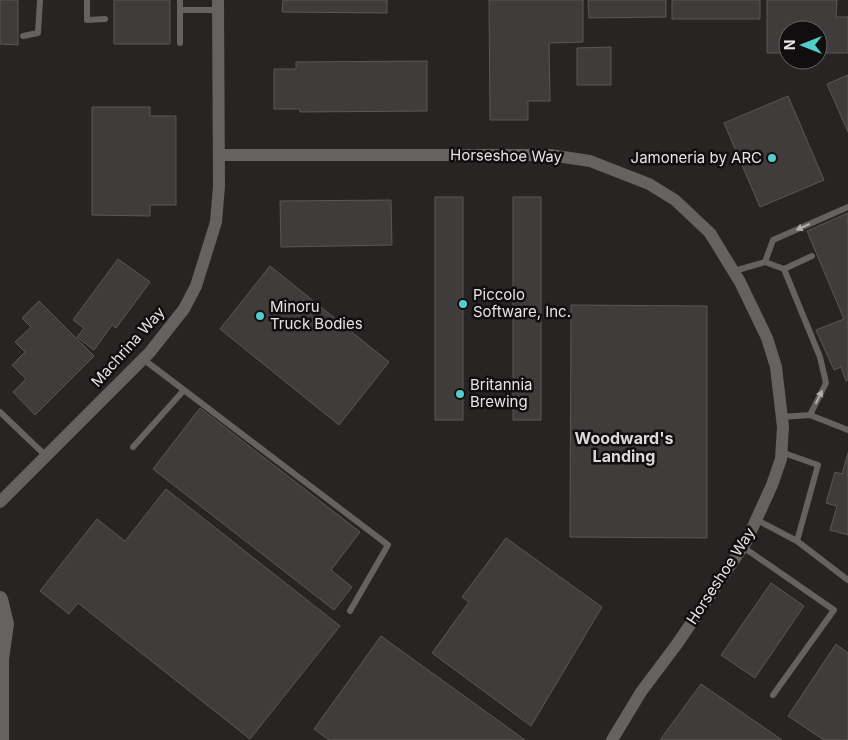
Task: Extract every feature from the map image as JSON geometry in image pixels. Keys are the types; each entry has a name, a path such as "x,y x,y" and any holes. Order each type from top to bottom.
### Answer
{"street":[{"name":"Machrina Way","path":"0,502 143,359 168,330 196,286 216,222 219,186 218,5"},
{"name":"Horseshoe Way","path":"219,155 550,155 590,162 648,184 675,200 710,234 734,271 756,312 767,338 776,367 781,417 781,452 772,486 743,547 677,644 641,692 612,740"},
{"path":"0,599 6,624 0,658 1,740"}],"lane":[{"path":"23,36 38,33 40,0"},
{"path":"88,0 88,20 105,19"},
{"path":"180,0 180,43"},
{"path":"180,10 218,5"},
{"path":"765,262 773,240 848,207"},
{"path":"734,271 765,262 784,269 812,256"},
{"path":"784,269 820,357 826,384 810,415"},
{"path":"143,359 388,545 350,611"},
{"path":"133,447 184,390"},
{"path":"0,412 46,456"},
{"path":"781,417 810,415 848,430"},
{"path":"781,452 818,465 797,541"},
{"path":"757,520 797,541 848,580"},
{"path":"743,547 834,610 773,695"}],"building":[{"path":"0,0 18,0 18,45 0,44"},
{"path":"114,0 170,0 170,44 114,44"},
{"path":"283,0 387,0 387,13 282,12"},
{"path":"489,0 583,0 583,42 549,43 550,101 528,101 528,120 490,120"},
{"path":"588,0 666,0 666,17 589,18"},
{"path":"672,0 760,0 760,19 672,19"},
{"path":"767,0 837,0 836,17 848,17 848,53 828,53 828,20 778,20 778,53 767,53"},
{"path":"611,47 611,85 577,85 577,48"},
{"path":"427,61 427,111 300,112 300,109 274,109 274,69 296,69 296,62"},
{"path":"848,75 848,132 827,84"},
{"path":"788,96 824,180 760,207 724,123"},
{"path":"92,107 150,107 150,116 176,116 176,205 150,205 150,216 92,215"},
{"path":"435,197 463,197 463,420 435,420"},
{"path":"513,197 541,197 541,420 513,420"},
{"path":"391,200 392,245 281,247 280,201"},
{"path":"848,213 848,380 846,381 841,367 834,370 816,330 844,319 807,231"},
{"path":"118,259 150,282 116,328 112,325 94,350 77,337 84,328 73,320"},
{"path":"270,266 389,362 339,425 220,329"},
{"path":"39,301 94,356 35,415 13,392 26,379 12,365 25,352 15,342 31,327 22,318"},
{"path":"571,305 707,306 707,538 570,537"},
{"path":"200,408 360,532 331,570 352,587 334,610 153,469"},
{"path":"848,453 848,535 830,530 837,506 826,503 835,472 842,474"},
{"path":"166,489 340,626 250,739 78,603 69,614 40,591 97,519 125,541"},
{"path":"506,538 602,607 531,726 432,653 469,602 462,597"},
{"path":"771,583 804,606 755,678 721,655"},
{"path":"381,636 525,740 329,740 314,729"},
{"path":"836,644 848,653 848,740 824,740 788,716"},
{"path":"701,684 782,740 660,740"}],"place":[{"name":"Jamoneria by ARC","path":"772,158"},
{"name":"Piccolo Software, Inc.","path":"463,304"},
{"name":"Minoru Truck Bodies","path":"260,316"},
{"name":"Britannia Brewing","path":"460,394"}],"district":[{"name":"Woodward's Landing","path":"624,447"}]}
